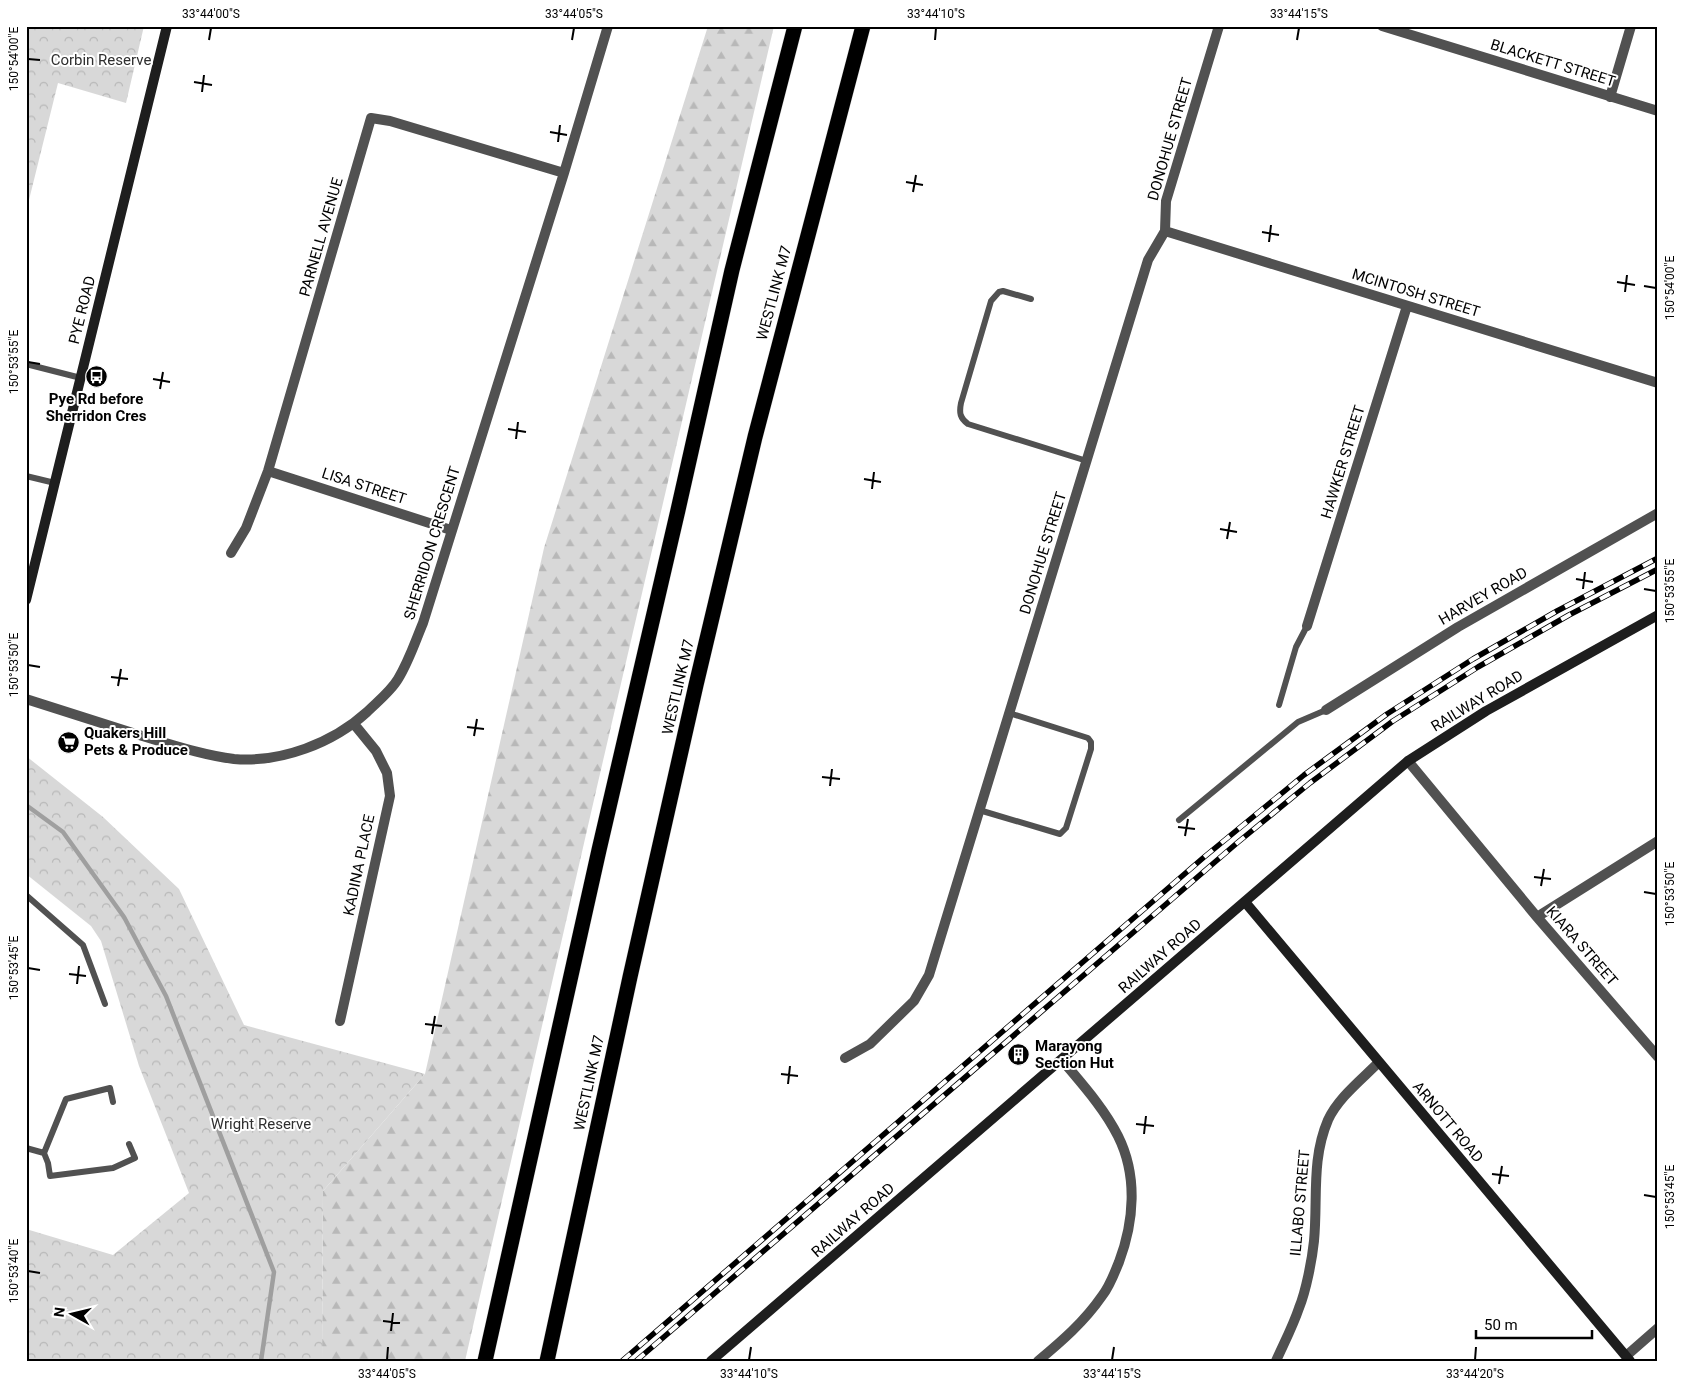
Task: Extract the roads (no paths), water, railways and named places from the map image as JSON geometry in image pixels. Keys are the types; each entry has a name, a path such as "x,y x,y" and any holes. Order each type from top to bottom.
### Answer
{"highway":[{"path":"485,1361 599,850 732,270 795,26"},
{"name":"WESTLINK M7","path":"547,1361 634,958 754,437 863,26"}],"street":[{"name":"PYE ROAD","path":"26,600 167,26"},
{"name":"SHERRIDON CRESCENT","path":"26,699 183,748 236,759 260,758 285,754 315,744 354,724 397,681 423,623 608,26"},
{"name":"DONOHUE STREET","path":"845,1058 870,1044 914,1001 929,975 1148,260 1165,231 1166,201 1219,26"},
{"name":"BLACKETT STREET","path":"1382,26 1658,111"},
{"path":"1610,97 1631,26"},
{"name":"PARNELL AVENUE","path":"231,552 246,528 268,471 371,118 390,121 564,173"},
{"name":"MCINTOSH STREET","path":"1165,231 1658,383"},
{"name":"HAWKER STREET","path":"1307,626 1407,306"},
{"name":"LISA STREET","path":"268,471 451,530"},
{"name":"HARVEY ROAD","path":"1326,710 1458,627 1658,513"},
{"name":"RAILWAY ROAD","path":"711,1361 1408,761 1486,711 1658,615"},
{"name":"KADINA PLACE","path":"340,1021 390,796 387,773 376,752 354,724"},
{"name":"KIARA STREET","path":"1408,761 1537,916 1658,1056"},
{"path":"1537,916 1658,841"},
{"name":"ARNOTT ROAD","path":"1245,902 1378,1063 1628,1358"},
{"path":"1038,1361 1073,1331 1104,1294 1112,1279 1128,1235 1132,1208 1129,1169 1120,1138 1100,1105 1062,1060"},
{"name":"ILLABO STREET","path":"1276,1361 1300,1307 1307,1278 1314,1243 1316,1170 1320,1144 1329,1118 1343,1098 1378,1063"},
{"path":"1628,1358 1658,1328"}],"lane":[{"path":"1031,299 1003,291 999,292 991,301 961,403 960,416 968,424 1087,461"},
{"path":"26,364 81,378"},
{"path":"26,476 55,484"},
{"path":"1279,705 1296,647 1307,626"},
{"path":"1180,820 1298,722 1326,710"},
{"path":"980,810 1060,834 1066,828 1091,749 1091,742 1088,738 1009,713"},
{"path":"26,896 83,945 105,1004"},
{"path":"113,1102 110,1088 66,1099 44,1153 50,1176 113,1168 135,1158 129,1144"},
{"path":"26,1148 44,1153"}],"waterway":[{"path":"26,805 63,832 124,917 166,996 274,1272 261,1361"}],"railway":[{"path":"622,1361 1203,858 1304,775 1387,714 1473,659 1557,611 1658,558"},
{"path":"636,1361 1237,843 1310,783 1393,721 1478,667 1569,615 1658,569"}],"place":[{"name":"Pye Rd before Sherridon Cres","path":"96,376"},
{"name":"Quakers Hill Pets & Produce","path":"68,742"},
{"name":"Marayong Section Hut","path":"1019,1055"}],"park label":[{"name":"Corbin Reserve","path":"101,60"},
{"name":"Wright Reserve","path":"261,1124"}]}
